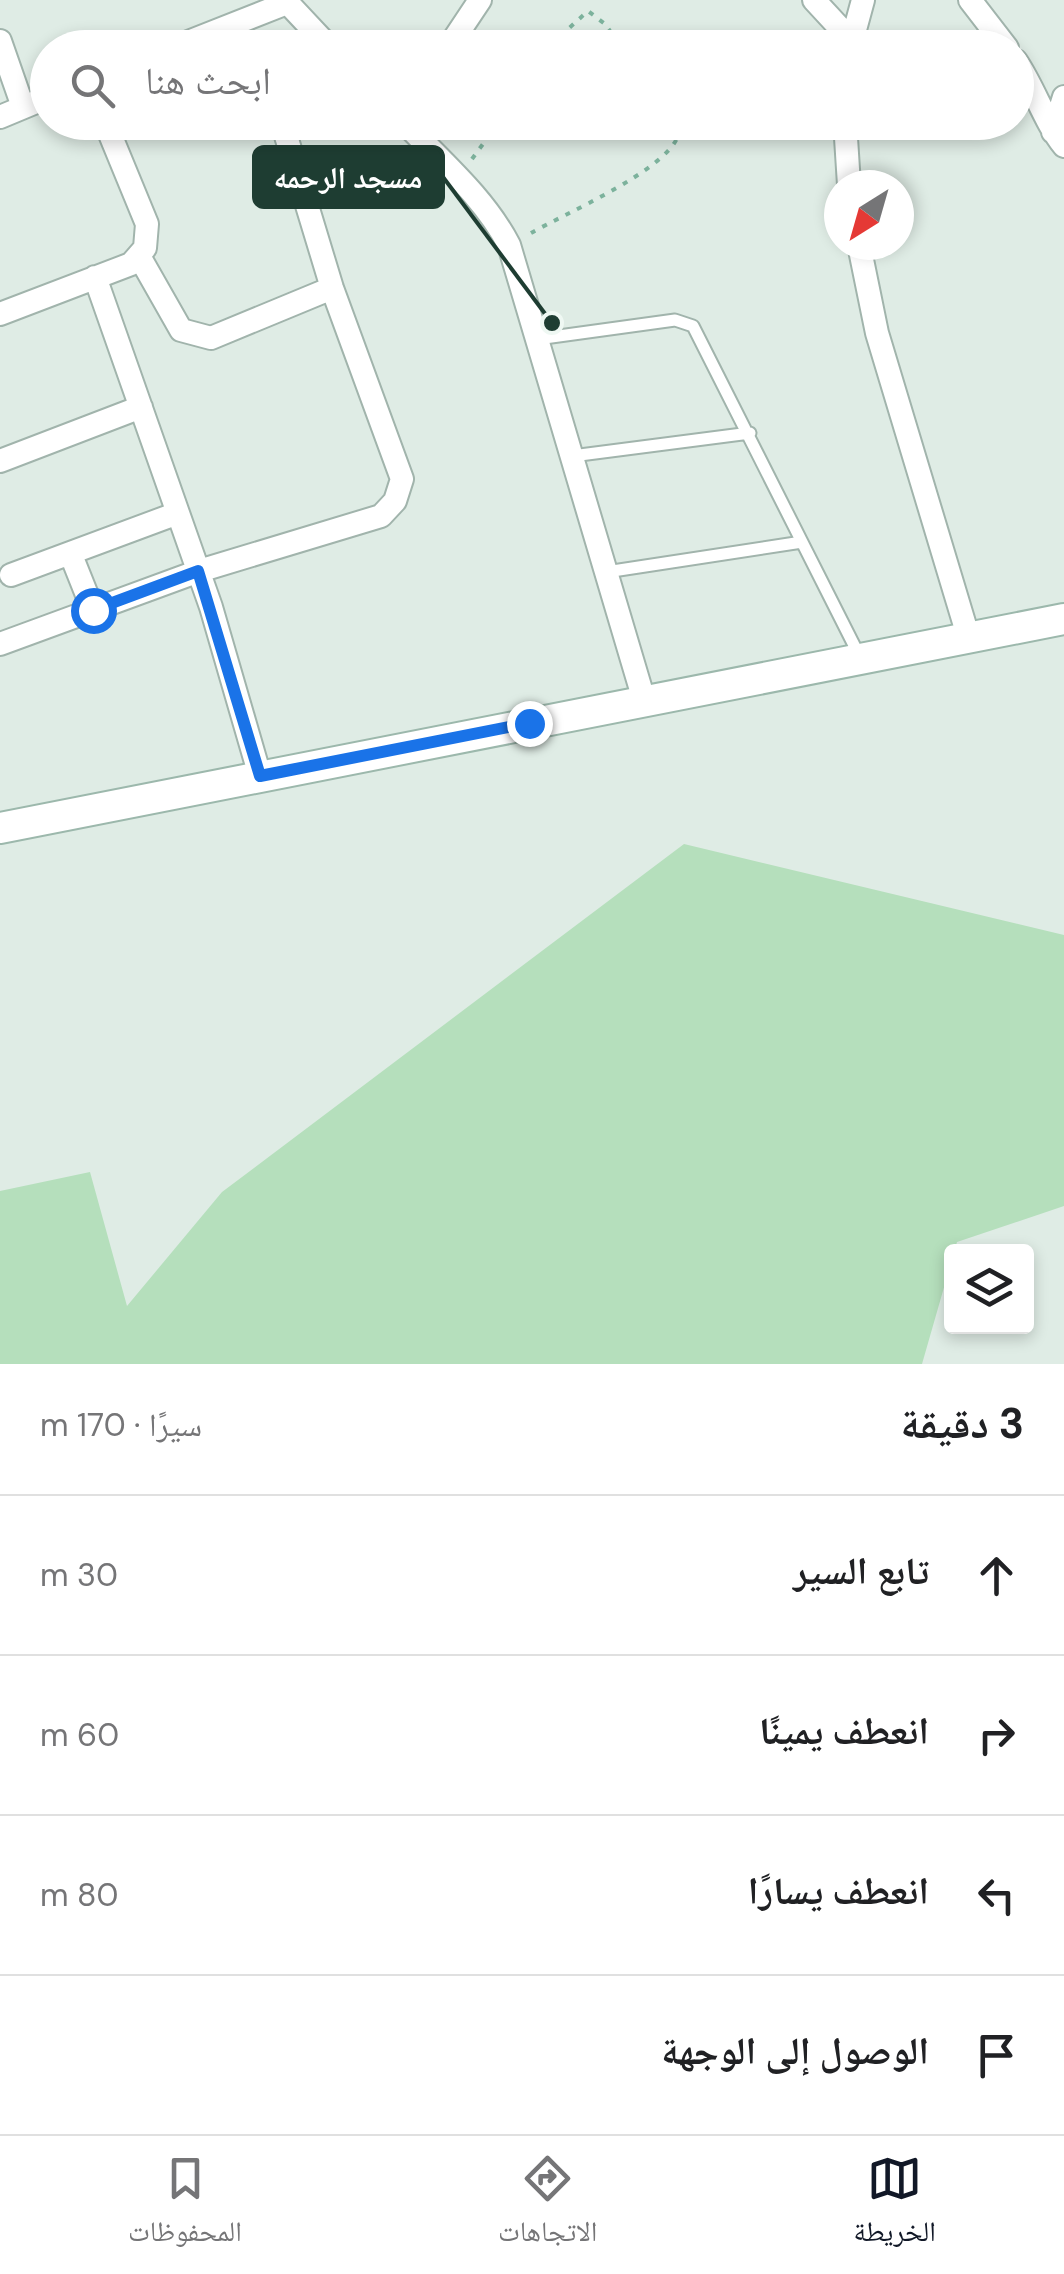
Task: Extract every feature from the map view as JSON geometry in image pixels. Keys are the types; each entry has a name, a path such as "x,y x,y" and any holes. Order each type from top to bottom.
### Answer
{"street":[{"path":"460,30 480,0"},
{"path":"814,0 839,30"},
{"path":"854,30 863,0"},
{"path":"970,0 993,30"},
{"path":"217,30 286,2 313,30"},
{"path":"0,41 23,107"},
{"path":"1034,87 1058,139"},
{"path":"1058,139 1064,96"},
{"path":"0,117 30,104"},
{"path":"0,314 130,264 145,248 147,224 112,140"},
{"path":"0,644 198,571 381,516 395,502 402,479 332,288 287,140"},
{"path":"421,140 496,220 509,244 644,700"},
{"path":"845,140 848,170"},
{"path":"139,256 181,330 194,336 210,338 332,288"},
{"path":"862,260 877,334 969,639"},
{"path":"95,277 198,571 260,776"},
{"path":"0,461 141,408"},
{"path":"11,574 178,513"},
{"path":"70,555 93,610"},
{"path":"0,827 1064,620"}],"lane":[{"path":"537,340 675,320 688,322 698,331 861,659"},
{"path":"572,456 750,434"},
{"path":"606,572 802,542"}],"path":[{"path":"567,30 588,12 609,30"},
{"path":"458,178 486,140"},
{"path":"509,244 654,166 674,148 677,140"}],"green space":[{"path":"684,844 1064,935 1064,1206 956,1244 944,1244 944,1287 922,1364 0,1364 0,1191 90,1172 127,1306 222,1192"}],"place":[{"name":"مسجد الرحمه","path":"552,323"}],"route":[{"path":"93,610 198,571 260,776 529,723"}]}
